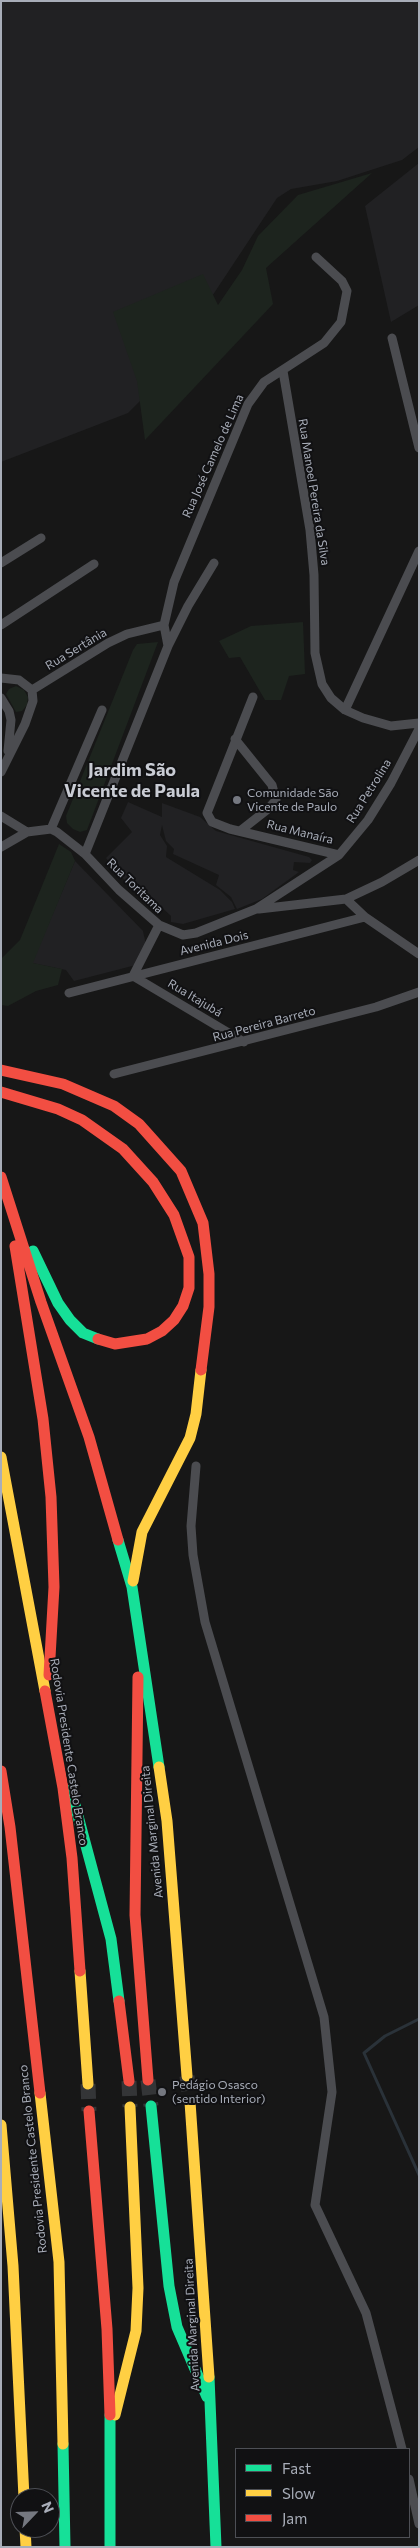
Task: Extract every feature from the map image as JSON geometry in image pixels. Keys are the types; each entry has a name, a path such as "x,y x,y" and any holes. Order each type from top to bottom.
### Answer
{"highway":[{"path":"1,1070 63,1084 88,1093 114,1106 139,1124 165,1150 181,1171 203,1223 210,1274 209,1307 196,1414 190,1438 142,1532 132,1587"},
{"path":"1,1092 58,1109 82,1120 123,1149 153,1182 174,1216 189,1257 189,1288 183,1306 174,1320 162,1331 148,1339 132,1344 115,1344 83,1333 70,1320 58,1303 7,1196"},
{"path":"1,1177 41,1302 89,1437 132,1587"},
{"path":"7,1196 43,1419 52,1497 54,1587 47,1698"},
{"name":"Rodovia Presidente Castelo Branco","path":"1,1457 63,1788 72,1858 88,2084"},
{"name":"Avenida Marginal Direita","path":"132,1587 167,1821 187,2076"},
{"path":"138,1630 135,1915 148,2080"},
{"path":"49,1712 106,1911 129,2081"},
{"name":"Rodovia Presidente Castelo Branco","path":"1,1771 10,1827 59,2262 65,2547"},
{"name":"Avenida Marginal Direita","path":"190,2102 206,2310 216,2547"},
{"path":"151,2106 169,2286 177,2327 211,2405"},
{"path":"111,2430 136,2331 138,2288 130,2107"},
{"path":"89,2111 107,2329 111,2430 110,2547"},
{"path":"1,2125 13,2266 24,2488"}],"street":[{"name":"Rua José Camelo de Lima","path":"164,625 174,582 248,404 264,382 324,343 341,322 345,311 347,290 342,281 316,257"},
{"path":"392,338 419,448"},
{"name":"Rua Manoel Pereira da Silva","path":"283,371 311,538 315,653 318,670 331,698 345,710 391,726 419,723"},
{"path":"1,563 41,538"},
{"path":"345,710 419,551"},
{"path":"85,854 168,646 188,606 214,563"},
{"path":"1,625 94,564"},
{"path":"164,625 168,646"},
{"name":"Rua Sertânia","path":"32,690 92,652 127,634 164,625"},
{"path":"1,678 19,680 32,690 33,701 30,712 2,766"},
{"path":"1,698 9,711 11,720 8,754"},
{"name":"Rua Manaíra","path":"253,698 207,813 212,822 240,831 339,855"},
{"path":"1,847 27,832 51,828 102,710"},
{"name":"Rua Petrolina","path":"256,909 339,855 368,820 391,783 419,728"},
{"path":"235,739 272,786 276,800 268,809 240,831"},
{"path":"1,816 27,832"},
{"name":"Rua Toritama","path":"51,828 85,854 119,890 159,925 183,935 215,926 256,909"},
{"path":"1,837 11,841"},
{"path":"256,909 346,899 382,882 419,860"},
{"path":"346,899 365,917 419,954"},
{"name":"Avenida Dois","path":"69,993 365,917"},
{"path":"133,976 159,925"},
{"name":"Rua Itajubá","path":"133,976 244,1042"},
{"name":"Rua Pereira Barreto","path":"114,1074 376,1007 419,992"},
{"path":"196,1466 192,1526 193,1555 205,1622 324,2017 332,2092 315,2205 366,2313 402,2448"},
{"path":"410,2484 419,2524"}],"shaded area":[{"path":"1,1 419,1 419,147 402,160 337,181 291,189 277,198 148,393 128,413 1,462"},
{"path":"419,163 419,305 391,322 365,206"},
{"path":"372,173 266,268 273,304 145,440 137,381 113,312 203,274 218,305 242,270 258,236 298,195"},
{"path":"303,622 305,674 289,676 281,700 265,700 240,657 229,658 219,641 251,626"},
{"path":"158,642 87,830 80,832 73,829 67,823 66,816 133,650 137,644"},
{"path":"16,686 24,690 28,697 27,705 22,711 16,712 6,694 9,689"},
{"path":"128,802 162,817 162,803 200,817 216,831 309,857 312,860 310,863 294,862 293,870 299,872 262,899 237,909 231,897 216,885 219,875 173,854 174,849 166,841 162,825 160,835 167,846 166,857 220,890 232,902 235,909 183,924 171,922 171,916 154,900 139,897 106,858 132,832 121,818"},
{"path":"59,844 71,852 75,861 33,963 62,969 58,985 36,991 8,1006 1,1005 1,959 20,940"},
{"path":"75,861 143,931 146,945 136,965 74,981 66,970 32,963"}],"waterway":[{"path":"419,2019 385,2036 364,2053 419,2175"}],"tunnel":[{"path":"187,2076 190,2102"},
{"path":"148,2080 151,2106"},
{"path":"129,2081 130,2107"},
{"path":"88,2084 89,2111"}],"traffic: fast":[{"path":"33,1251 58,1303 70,1320 83,1333 98,1339"},
{"path":"118,1540 132,1587 159,1767"},
{"path":"71,1790 111,1939 119,2001"},
{"path":"151,2106 169,2286 177,2327 207,2397"},
{"path":"209,2377 216,2547"},
{"path":"110,2415 110,2547"},
{"path":"63,2444 65,2547"}],"traffic: slow":[{"path":"133,1581 142,1532 190,1438 196,1414 201,1370"},
{"path":"1,1457 45,1691"},
{"path":"159,1767 167,1821 187,2076"},
{"path":"80,1971 88,2084"},
{"path":"40,2093 59,2262 63,2444"},
{"path":"190,2102 209,2377"},
{"path":"115,2415 136,2331 138,2288 130,2107"},
{"path":"1,2125 13,2266 24,2488"},
{"path":"26,2538 26,2547"}],"traffic: jam":[{"path":"1,1070 63,1084 114,1106 139,1124 181,1171 203,1223 209,1274 209,1307 201,1370"},
{"path":"1,1092 58,1109 82,1120 123,1149 153,1182 174,1215 189,1257 189,1288 183,1306 174,1320 162,1331 147,1339 115,1344 98,1339"},
{"path":"1,1177 41,1302 89,1437 118,1540"},
{"path":"15,1246 43,1419 51,1497 54,1587 49,1675"},
{"path":"138,1677 135,1915 148,2080"},
{"path":"45,1691 63,1788 72,1858 80,1971"},
{"path":"1,1771 10,1827 40,2093"},
{"path":"119,2001 129,2081"},
{"path":"89,2111 107,2329 110,2415"}],"place":[{"name":"Comunidade São Vicente de Paulo","path":"237,800"},
{"name":"Pedágio Osasco (sentido Interior)","path":"162,2092"}],"district":[{"name":"Jardim São Vicente de Paula","path":"132,780"}]}
